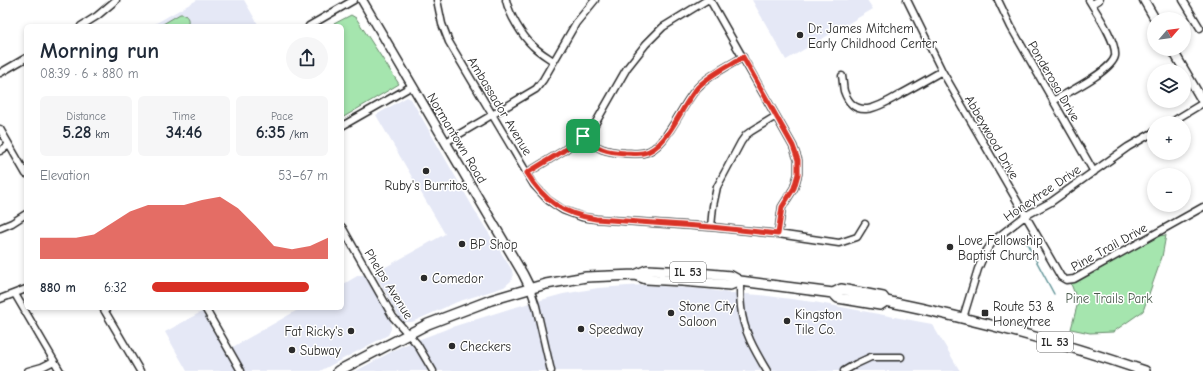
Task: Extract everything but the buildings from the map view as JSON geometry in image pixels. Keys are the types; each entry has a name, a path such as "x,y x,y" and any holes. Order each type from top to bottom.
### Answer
{"main road":[{"name":"Normantown Road","path":"362,0 524,274 530,288"},
{"path":"1144,0 1151,12"},
{"path":"1176,56 1203,103"},
{"name":"IL 53","path":"338,371 407,334 465,309 530,288 558,281 586,277 635,275 646,279 730,285 740,281 833,293 838,298 880,305 886,302 963,318 1046,340 1145,371"}],"street":[{"path":"84,24 97,16 116,0"},
{"path":"312,24 354,0"},
{"name":"Ambassador Avenue","path":"437,0 442,24 449,42 492,115 534,185 548,200 563,210 582,217 596,219 711,227 778,234 839,243 857,237 865,224"},
{"path":"506,0 513,17 528,42 536,50 553,61"},
{"path":"446,142 536,89 543,80 576,23 595,0"},
{"path":"527,173 563,151 583,136 595,124 627,68 646,44 663,27 706,0"},
{"path":"710,0 793,146 798,160 798,174 794,188 782,207 778,234"},
{"name":"Abbeywood Drive","path":"907,0 942,71 1061,277 1066,280"},
{"name":"Ponderosa Drive","path":"998,0 1011,27 1094,172"},
{"path":"1053,101 1102,72 1111,64 1115,56 1111,38 1090,2 1099,0"},
{"path":"1184,0 1200,28"},
{"path":"583,136 596,146 608,151 643,153 650,151 660,144 689,98 699,86 714,74 743,57"},
{"path":"0,73 24,59"},
{"path":"842,76 844,91 850,102 859,109 871,110 942,71"},
{"path":"344,125 412,86"},
{"path":"1182,116 1203,103"},
{"path":"711,227 717,187 741,142 750,132 776,116"},
{"path":"0,129 24,171"},
{"name":"Honeytree Drive","path":"963,318 978,269 985,253 994,240 1025,216 1052,202 1128,147 1147,136"},
{"path":"0,151 9,145"},
{"name":"Pine Trail Drive","path":"1066,280 1074,279 1203,207"},
{"path":"0,228 24,215"},
{"name":"Phelps Avenue","path":"344,231 393,317 417,344 432,371"},
{"path":"740,281 741,308 745,327 751,344 767,371"},
{"path":"530,288 536,306 550,371"},
{"path":"0,299 24,290"},
{"path":"15,294 24,309"},
{"path":"24,310 60,371"},
{"path":"104,310 140,371"},
{"path":"206,310 241,371"},
{"path":"844,371 871,357 901,357"},
{"path":"28,371 42,367 54,360"}],"shaded area":[{"path":"197,0 244,0 258,24 155,24"},
{"name":"Dr. James Mitchem Early Childhood Center","path":"752,0 867,0 873,9 786,60"},
{"path":"407,97 411,99 478,216 512,270 513,277 504,287 457,302 412,322 405,322 400,319 375,273 445,234 376,115"},
{"path":"359,275 366,277 391,321 391,329 388,335 320,371 244,371 231,348 298,310 344,310 344,284"},
{"path":"643,285 703,289 814,302 932,324 960,371 356,371 402,346 452,327 512,308 563,294 598,288"},
{"path":"203,311 237,371 187,371 165,332"}],"green space":[{"path":"180,14 185,15 188,21 187,24 163,24"},
{"path":"351,15 356,18 399,84 344,117 344,24 334,24"},
{"name":"Pine Trails Park","path":"1166,235 1162,257 1143,311 1113,332 1090,333 1071,329 1078,302 1071,284 1158,236"}],"waterway":[{"path":"1023,236 1054,294"}],"place":[{"name":"Dr. James Mitchem Early Childhood Center","path":"800,35"},
{"name":"Ruby's Burritos","path":"426,171"},
{"name":"BP Shop","path":"462,244"},
{"name":"Love Fellowship Baptist Church","path":"950,247"},
{"name":"Comedor","path":"424,278"},
{"name":"Stone City Saloon","path":"671,313"},
{"name":"Route 53 & Honeytree","path":"985,313"},
{"name":"Kingston Tile Co.","path":"787,321"},
{"name":"Speedway","path":"581,329"},
{"name":"Fat Ricky's","path":"351,331"},
{"name":"Checkers","path":"452,346"},
{"name":"Subway","path":"292,350"}],"route":[{"path":"743,57 793,146 798,160 798,174 794,188 782,207 778,234 582,217 563,210 548,200 534,185 527,173 573,145 583,136 602,150 628,153 643,153 650,151 660,144 692,94 699,86 714,74 743,57"}]}
